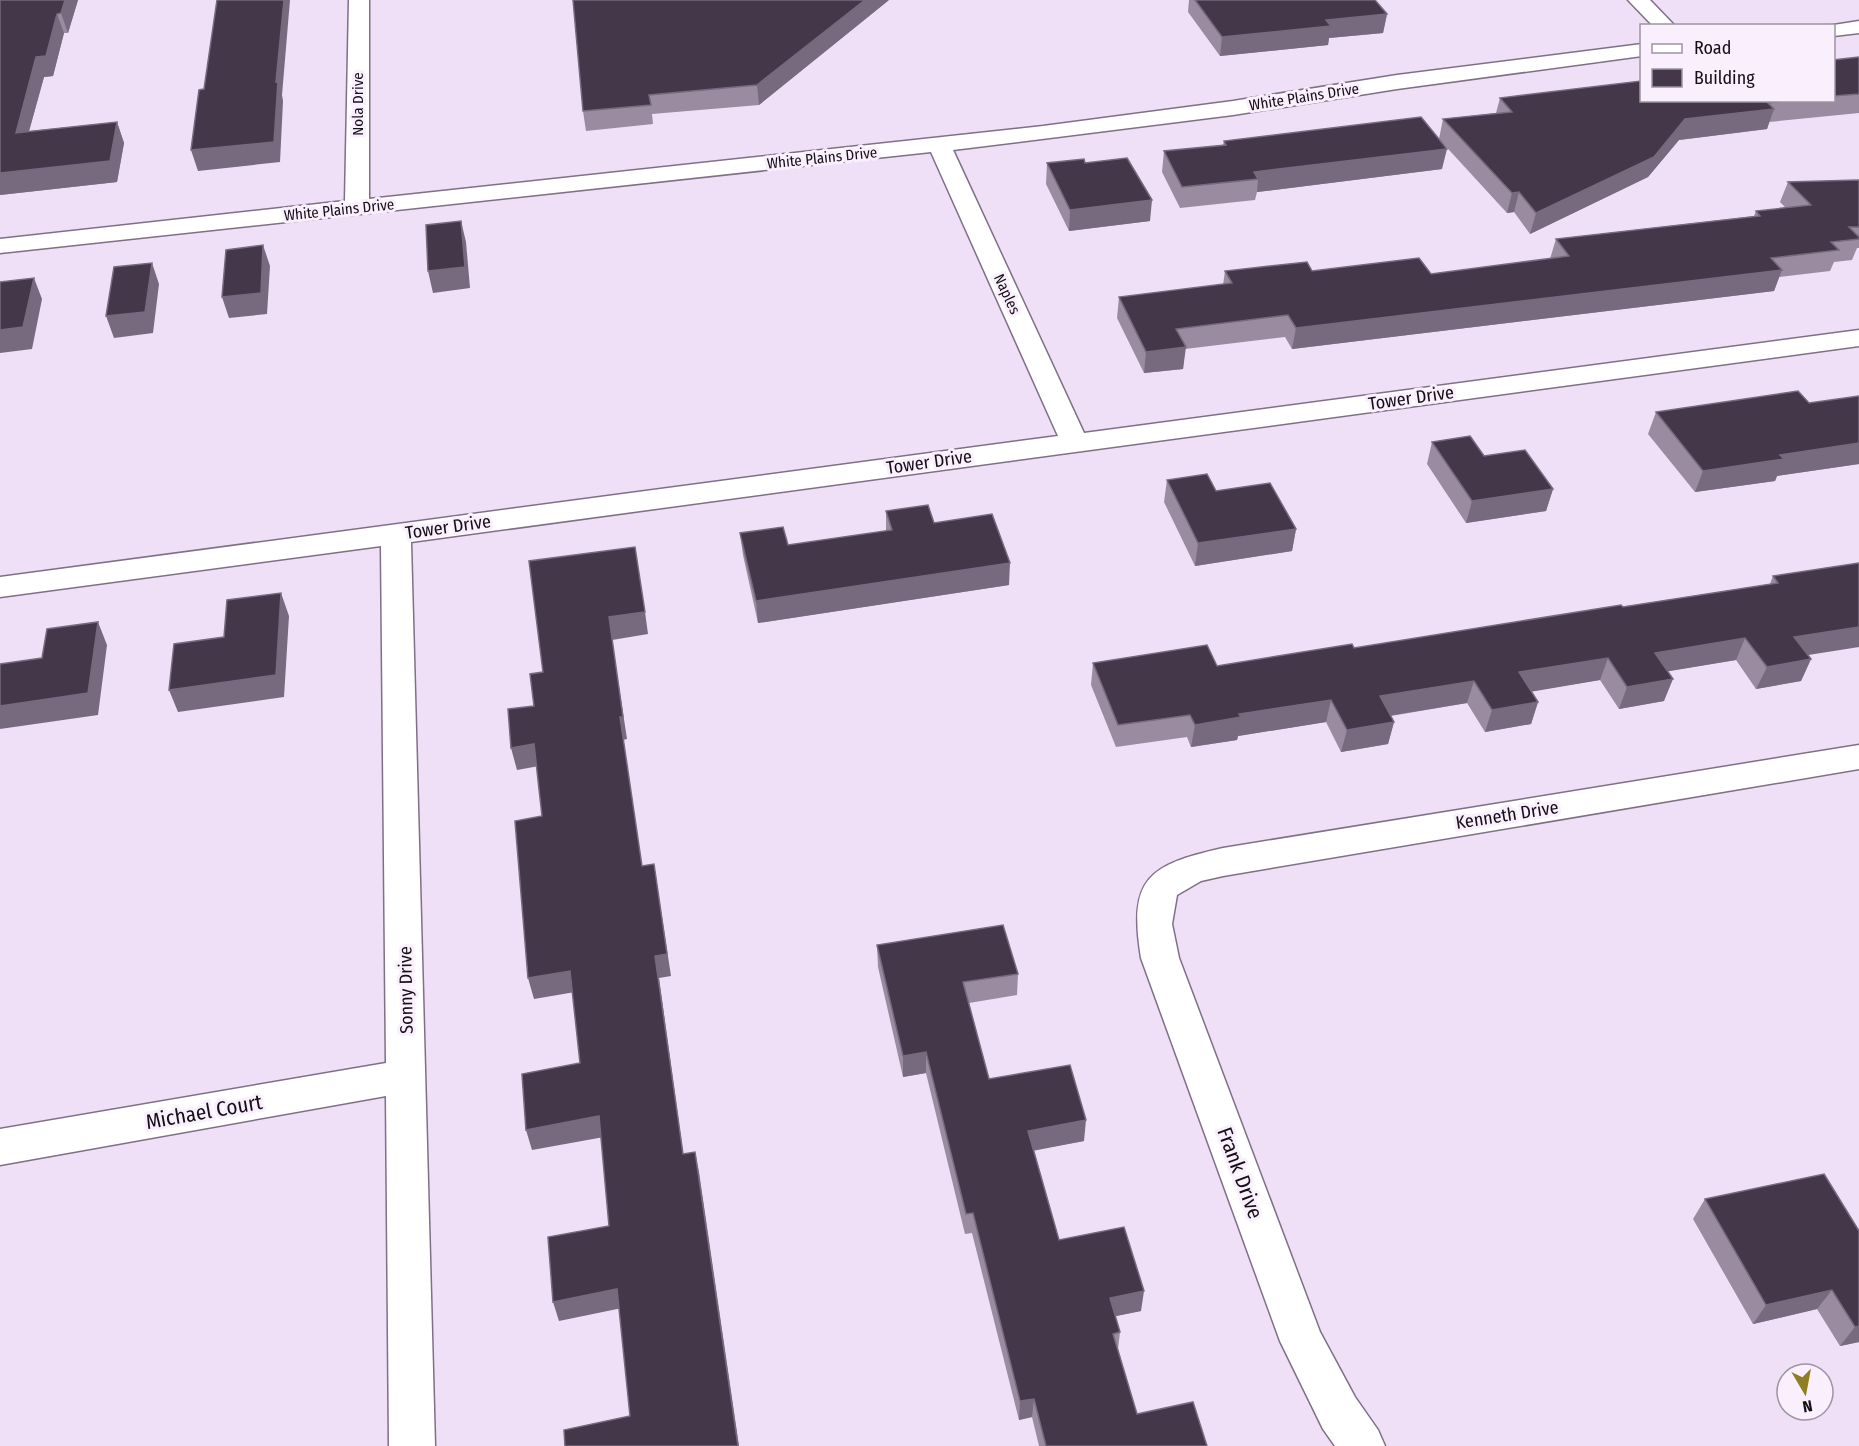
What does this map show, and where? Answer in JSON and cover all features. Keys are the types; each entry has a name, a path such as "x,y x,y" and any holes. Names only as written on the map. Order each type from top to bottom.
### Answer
{"street":[{"name":"Nola Drive","path":"357,209 358,0"},
{"path":"1638,0 1663,24"},
{"path":"1835,30 1859,27"},
{"name":"White Plains Drive","path":"0,246 357,209 1142,121 1397,82 1640,50"},
{"name":"Naples","path":"939,145 1075,443"},
{"name":"Tower Drive","path":"0,587 1859,338"},
{"name":"Sonny Drive","path":"396,534 412,1446"},
{"name":"Kenneth Drive","path":"1160,888 1192,869 1223,862 1859,757"},
{"name":"Frank Drive","path":"1160,888 1154,924 1160,958 1302,1341 1339,1413 1362,1446"},
{"name":"Michael Court","path":"0,1147 407,1076"}],"building":[{"path":"0,0 65,0 61,13 57,14 46,56 36,57 16,133 117,122 110,161 0,173"},
{"path":"217,0 284,0 276,82 278,81 274,142 191,150 199,90 204,89"},
{"path":"573,0 865,0 757,85 649,95 651,105 583,111"},
{"path":"1195,0 1375,0 1387,14 1326,20 1331,26 1222,37"},
{"path":"1859,57 1859,94 1835,96 1835,60"},
{"path":"1640,81 1640,102 1777,102 1768,103 1774,109 1685,119 1654,157 1536,213 1519,192 1512,193 1443,119 1512,112 1500,98"},
{"path":"1421,117 1447,149 1254,172 1258,179 1182,187 1164,151 1226,145 1224,141"},
{"path":"1127,158 1152,200 1070,210 1047,163 1084,159 1085,163"},
{"path":"1859,180 1859,227 1849,227 1859,239 1831,242 1839,250 1771,258 1782,270 1296,328 1288,315 1176,329 1186,347 1146,352 1119,297 1232,283 1225,271 1307,262 1312,271 1419,258 1431,274 1569,256 1556,239 1760,216 1756,211 1811,205 1788,182"},
{"path":"461,221 465,267 428,271 426,225"},
{"path":"263,245 261,293 222,297 226,250"},
{"path":"152,263 145,312 106,316 114,267"},
{"path":"34,278 23,327 0,330 0,282"},
{"path":"1798,391 1809,403 1859,396 1859,443 1780,455 1784,459 1703,471 1656,412"},
{"path":"1470,436 1484,456 1525,450 1553,489 1472,501 1432,442"},
{"path":"1207,474 1216,491 1270,483 1296,529 1198,543 1167,480"},
{"path":"928,505 934,523 992,514 1010,563 756,601 740,533 783,527 788,545 892,530 886,511"},
{"path":"635,547 645,612 609,617 623,717 620,717 642,866 654,864 667,954 655,956 683,1154 695,1152 738,1446 565,1446 564,1430 630,1416 617,1289 553,1302 548,1237 609,1226 599,1116 526,1130 522,1074 580,1063 570,971 528,978 515,821 542,816 534,744 511,748 508,709 534,706 530,674 543,672 529,561"},
{"path":"1859,563 1859,627 1794,637 1811,659 1767,667 1745,638 1655,653 1673,679 1627,687 1608,658 1519,672 1538,702 1492,710 1474,681 1380,696 1394,722 1347,730 1331,700 1239,714 1241,717 1195,725 1190,715 1118,725 1093,663 1207,645 1217,666 1352,644 1354,648 1621,605 1623,607 1778,583 1773,576"},
{"path":"281,593 276,675 169,690 174,644 224,637 227,600"},
{"path":"98,622 88,693 0,706 0,664 42,658 47,629"},
{"path":"1003,925 1018,974 963,982 989,1079 1070,1065 1086,1120 1028,1131 1059,1240 1124,1227 1144,1291 1110,1298 1120,1332 1113,1334 1137,1414 1193,1402 1207,1446 1046,1446 1034,1399 1020,1401 973,1213 966,1214 926,1052 903,1056 877,945"},
{"path":"1824,1174 1859,1231 1859,1326 1855,1327 1832,1290 1766,1305 1705,1199"}]}
